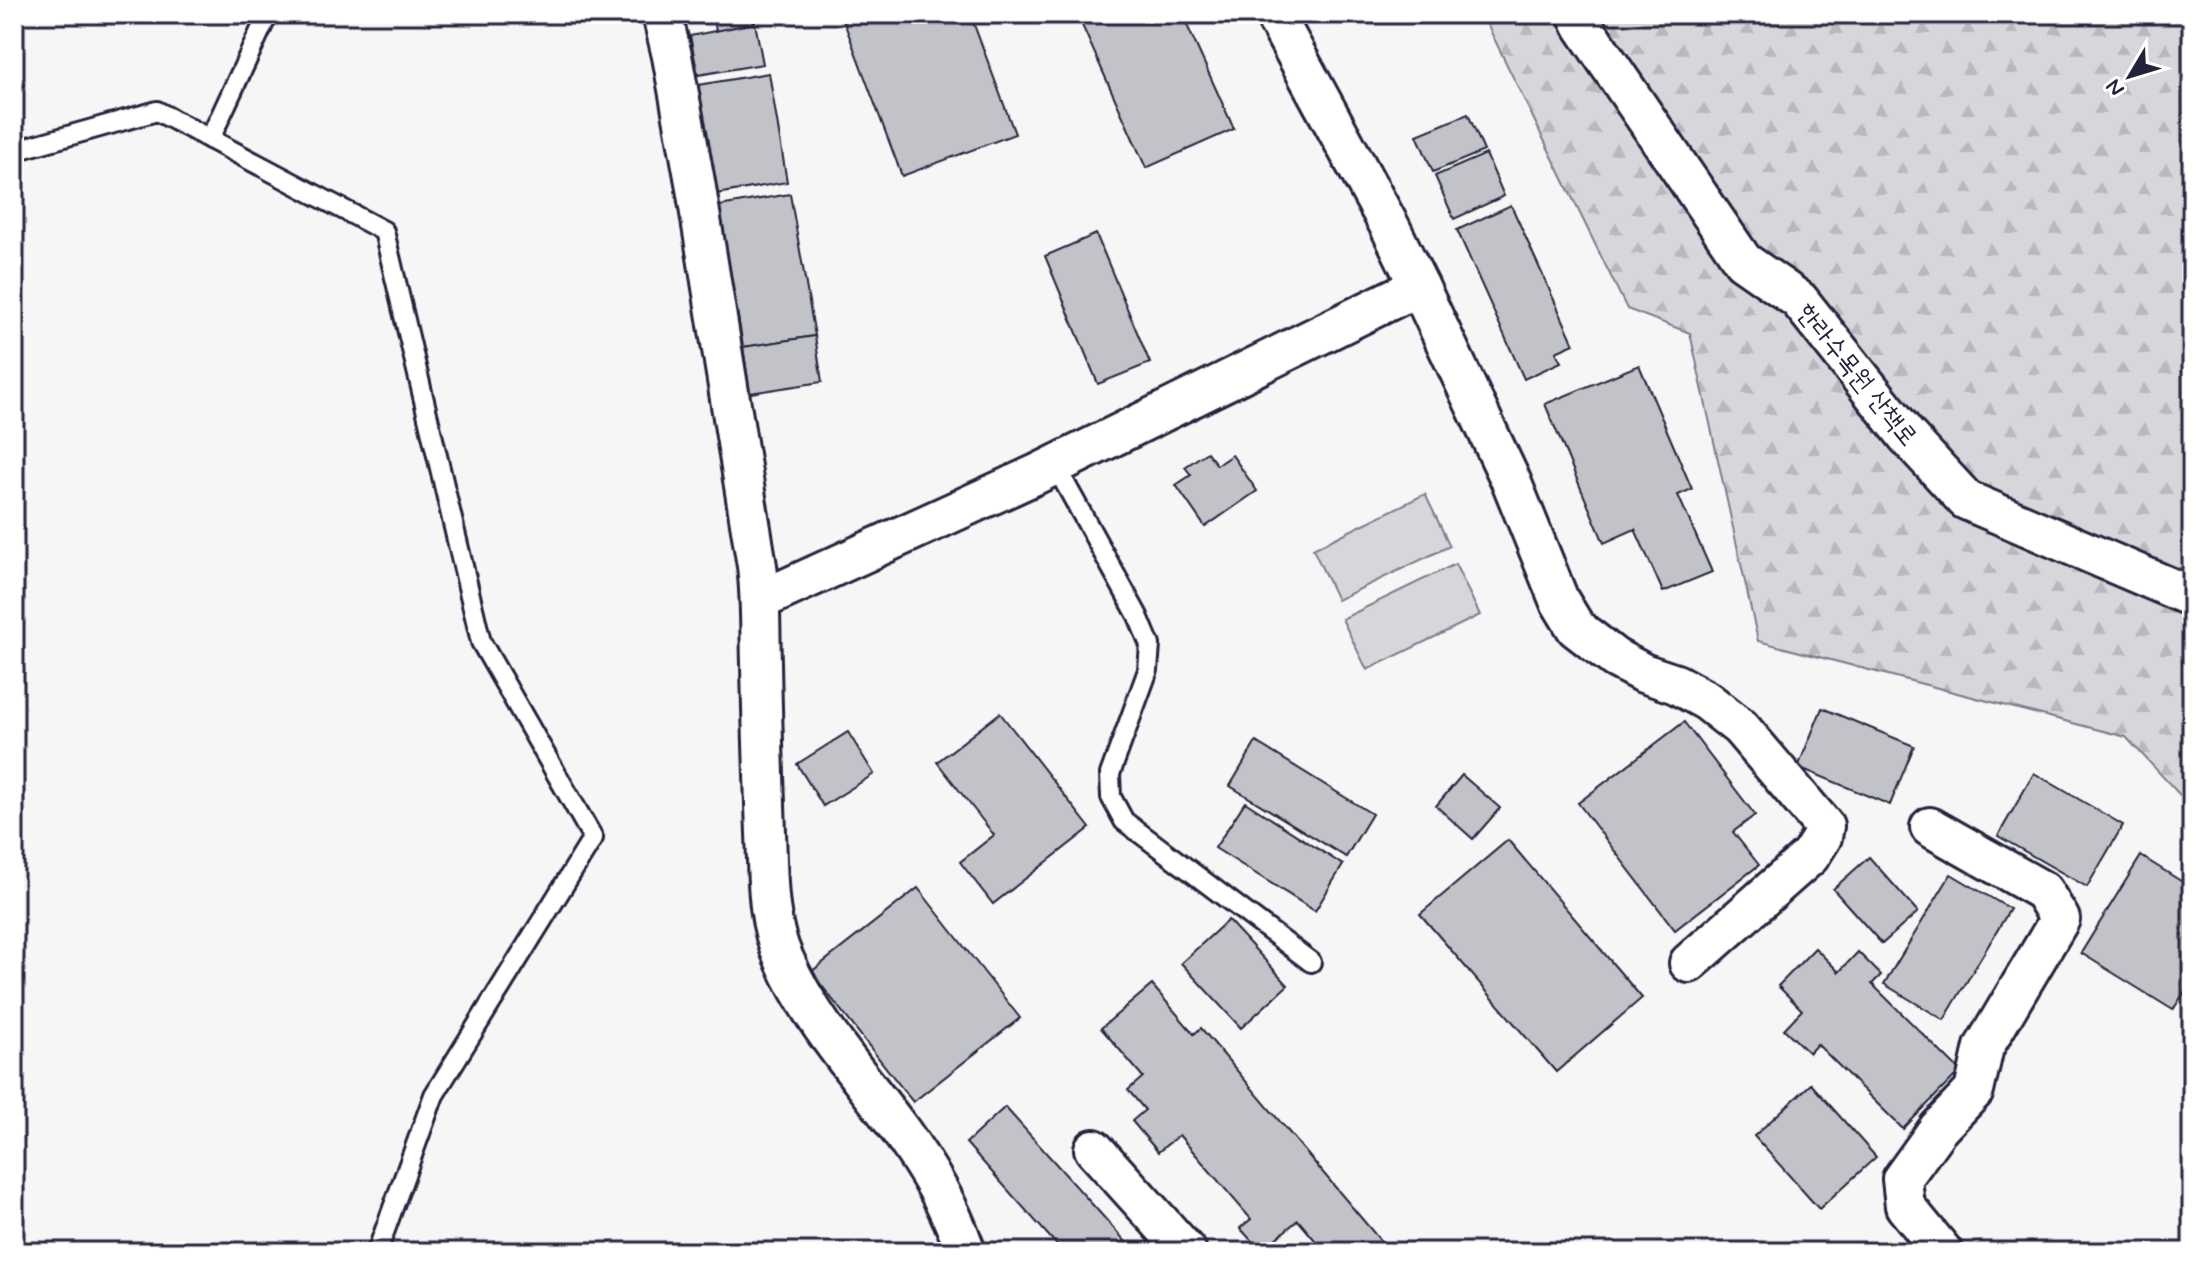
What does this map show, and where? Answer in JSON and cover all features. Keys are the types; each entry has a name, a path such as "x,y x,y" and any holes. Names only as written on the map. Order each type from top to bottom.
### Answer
{"street":[{"path":"662,14 717,314 757,566 761,600 764,779 774,933 801,993 825,1033 932,1177 949,1208 966,1252"},
{"path":"1274,14 1419,286 1511,481 1559,600 1576,628 1615,658 1707,701 1740,727 1824,826 1822,837 1810,856 1689,963"},
{"name":"한라수목원 산책로","path":"1577,14 1743,261 1799,300 1907,436 1966,500 2192,597"},
{"path":"761,600 1055,465 1419,286"},
{"path":"1930,827 2043,891 2060,919 1984,1047 1974,1091 1938,1129 1902,1179 1905,1206 1943,1252"},
{"path":"1094,1149 1187,1252"}],"lane":[{"path":"210,139 268,14"},
{"path":"14,151 157,111 384,231 481,642 593,838 434,1095 377,1252"},
{"path":"1055,465 1138,616 1150,645 1148,670 1110,774 1111,797 1124,821 1311,962"}],"green space":[{"path":"1482,14 2192,14 2192,808 2126,737 1758,641 1690,333 1627,309"},
{"path":"1425,494 1450,546 1337,600 1313,549"},
{"path":"1455,564 1480,615 1367,670 1342,619"}],"building":[{"path":"713,14 753,14 755,23 716,31"},
{"path":"841,14 970,14 1015,134 902,176"},
{"path":"1077,14 1182,14 1234,129 1146,168"},
{"path":"755,23 763,64 698,75 690,36"},
{"path":"769,73 787,182 716,194 698,85"},
{"path":"1468,114 1484,151 1433,172 1417,135"},
{"path":"1486,154 1504,196 1454,219 1435,176"},
{"path":"790,194 815,336 743,347 719,206"},
{"path":"1511,205 1574,344 1556,352 1561,362 1524,379 1457,230"},
{"path":"1096,234 1150,363 1098,384 1045,256"},
{"path":"815,336 822,382 750,393 743,347"},
{"path":"1639,365 1692,489 1678,495 1712,572 1663,592 1635,529 1604,543 1545,404"},
{"path":"1207,452 1217,465 1232,455 1257,491 1205,527 1176,485 1191,475 1185,467"},
{"path":"1822,708 1914,746 1890,805 1798,767"},
{"path":"1000,713 1090,828 993,904 960,862 994,835 937,762"},
{"path":"1684,722 1755,815 1733,832 1759,865 1675,930 1578,803"},
{"path":"848,732 874,774 823,806 797,764"},
{"path":"1256,742 1372,814 1346,857 1230,786"},
{"path":"2034,773 2123,825 2087,887 1998,836"},
{"path":"1462,775 1500,808 1473,839 1436,806"},
{"path":"1245,802 1343,865 1315,911 1215,848"},
{"path":"1508,840 1642,998 1556,1072 1420,914"},
{"path":"2141,856 2192,888 2192,980 2173,1010 2081,953"},
{"path":"1869,857 1918,912 1882,944 1833,889"},
{"path":"1951,874 2010,909 1944,1020 1884,984"},
{"path":"918,888 1020,1018 913,1102 811,972"},
{"path":"1228,920 1288,985 1241,1028 1181,963"},
{"path":"1815,948 1839,972 1858,952 1881,975 1872,984 1960,1071 1903,1129 1817,1044 1809,1053 1784,1029 1802,1010 1778,986"},
{"path":"1152,985 1194,1034 1201,1028 1390,1252 1325,1252 1298,1220 1261,1251 1240,1228 1251,1219 1179,1135 1158,1152 1132,1121 1145,1110 1128,1090 1143,1077 1101,1028"},
{"path":"1811,1084 1876,1157 1819,1209 1754,1136"},
{"path":"1005,1107 1135,1252 1063,1252 966,1143"}]}
